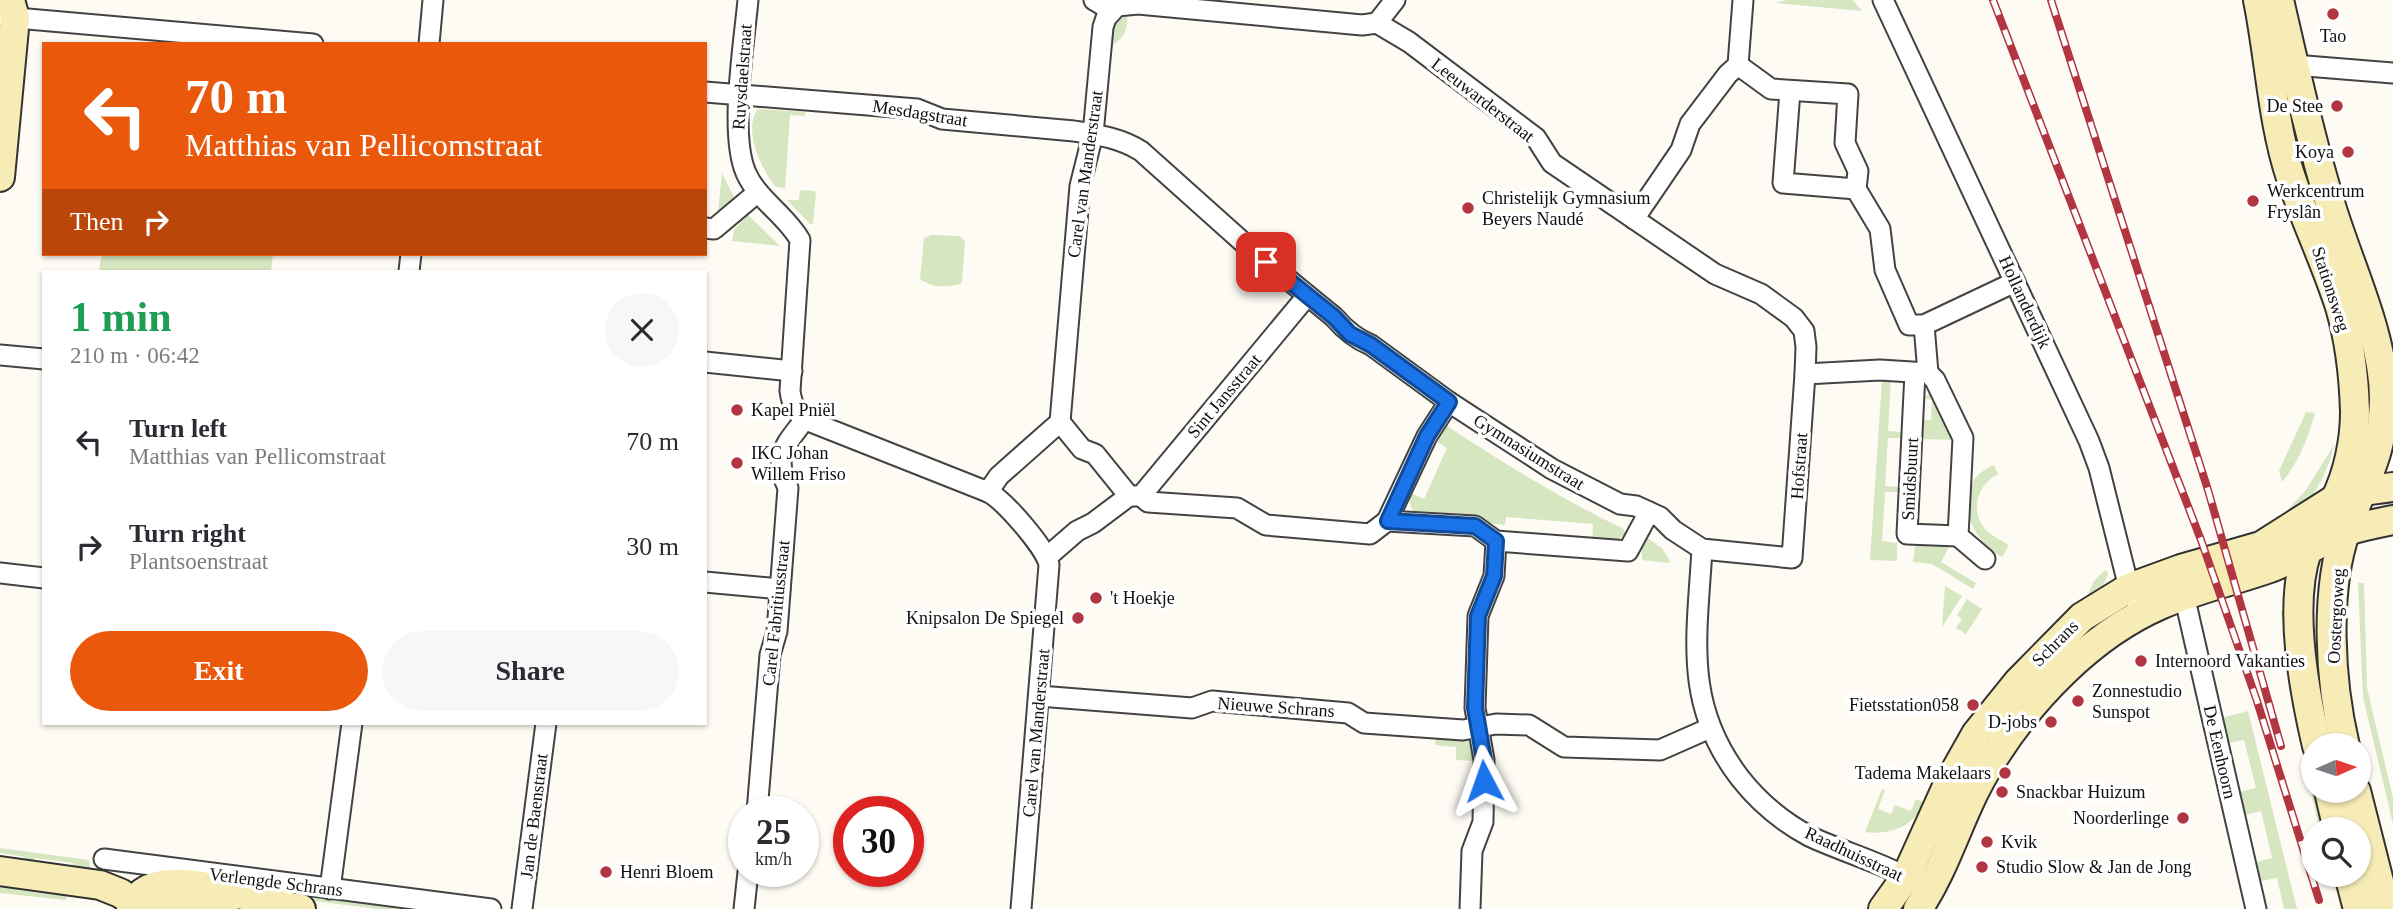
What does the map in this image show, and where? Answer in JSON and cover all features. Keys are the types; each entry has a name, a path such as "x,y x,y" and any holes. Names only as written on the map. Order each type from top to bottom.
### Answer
{"main road":[{"name":"Stationsweg","path":"2258,0 2280,136 2291,177 2330,279 2349,344 2354,426 2347,468 2335,499"},
{"name":"Stationsweg","path":"2279,0 2330,205 2375,342 2383,378 2388,441 2375,460 2364,491"},
{"path":"0,177 8,11"},
{"name":"Schrans","path":"1889,907 1906,877 1964,752 1989,716 2067,629 2094,608 2129,588 2181,569 2252,550 2335,499 2364,491 2393,488"},
{"name":"Oostergoweg","path":"2342,733 2333,670 2334,593 2346,532 2364,491"},
{"name":"Oostergoweg","path":"2314,733 2301,662 2302,568 2318,526 2335,499"},
{"name":"Schrans","path":"1924,900 1983,776 2004,742 2078,659 2108,634 2143,613 2184,595 2260,570 2346,532 2393,520"},
{"path":"2260,570 2287,582 2300,600"},
{"path":"2359,803 2386,909"},
{"name":"Verlengde Schrans","path":"0,871 102,872 142,907 224,909"},
{"name":"Verlengde Schrans","path":"142,907 140,895 150,889 173,883 227,890 295,908"},
{"path":"2353,887 2358,909"},
{"name":"Verlengde Schrans","path":"250,909 295,908"}],"street":[{"path":"429,42 433,0"},
{"name":"Ruysdaelstraat","path":"748,0 738,136 746,173 758,192"},
{"path":"1103,5 1237,7 1362,25 1377,23 1395,0"},
{"path":"1634,219 1681,150 1690,124 1738,65 1743,0"},
{"name":"Hollanderdijk","path":"1882,0 2094,452 2129,588 2143,613"},
{"name":"Carel van Manderstraat","path":"1060,422 1080,186 1093,134 1103,5"},
{"path":"8,11 295,42"},
{"name":"Leeuwarderstraat","path":"1377,23 1409,42 1536,138 1552,163 1715,274 1761,294 1794,317 1804,331 1805,374"},
{"path":"1738,65 1771,89 1848,93 1845,143 1858,171 1856,189 1880,229 1885,270 1909,325 1924,325 2015,282"},
{"path":"2294,65 2393,73"},
{"path":"1790,91 1783,183 1856,189"},
{"name":"Mesdagstraat","path":"707,92 917,109 942,119 1093,134"},
{"name":"Gymnasiumstraat","path":"1093,134 1127,142 1141,151 1246,245 1334,317 1350,334 1371,345 1449,402 1581,486 1619,504 1636,506 1660,517 1673,530 1702,549 1793,558"},
{"path":"707,228 714,229 758,192 808,250 792,371 791,399 793,407 805,419 988,492 1005,505 1047,557 1077,531 1135,496"},
{"name":"Sint Jansstraat","path":"1135,496 1307,296"},
{"name":"Smidsbuurt","path":"1921,373 1935,380 1963,438 1958,536 1907,534 1924,325"},
{"path":"0,355 42,359"},
{"path":"707,362 792,371"},
{"path":"1805,374 1880,370 1921,373"},
{"name":"Hofstraat","path":"1793,558 1805,374"},
{"path":"988,492 999,476 1060,422 1082,449 1095,454 1135,496 1149,502 1237,508 1266,525 1370,534 1388,521 1427,436 1449,402"},
{"name":"Carel Fabritiusstraat","path":"758,796 770,655 778,631 788,488 781,474 783,446 805,419"},
{"path":"1388,521 1475,526 1496,541 1628,551 1649,512"},
{"path":"1958,536 1985,559"},
{"path":"1470,909 1472,851 1483,822 1484,760 1475,708 1478,616 1494,576 1496,541"},
{"name":"Raadhuisstraat","path":"1702,549 1696,662 1702,703 1710,728 1726,759 1746,785 1784,820 1807,835 1881,864 1906,877 1924,900"},
{"name":"Carel van Manderstraat","path":"1021,909 1049,575 1047,557"},
{"path":"0,573 42,579"},
{"path":"707,582 780,589"},
{"name":"De Eenhoorn","path":"2184,595 2256,909"},
{"name":"Nieuwe Schrans","path":"1039,696 1192,708 1212,701 1348,713 1364,723 1464,730 1496,724 1529,725 1564,747 1660,750 1710,728"},
{"path":"330,889 352,725"},
{"name":"Jan de Baenstraat","path":"522,909 546,725"},
{"name":"Verlengde Schrans","path":"102,872 330,889 491,909"},
{"path":"744,909 746,887"}],"green space":[{"path":"1786,0 1853,0 1862,11 1775,3"},
{"path":"1127,14 1125,33 1110,46 1115,23"},
{"path":"758,109 805,112 805,116 790,115 785,188 776,187 756,150 752,127"},
{"path":"722,173 736,201 723,213 718,212"},
{"path":"800,190 816,193 813,224 787,200 799,200"},
{"path":"745,212 780,246 732,241 734,230 745,218 742,215"},
{"path":"931,235 959,236 965,241 962,283 940,286 920,279 924,238"},
{"path":"102,256 273,256 271,270 99,270"},
{"path":"1882,379 1891,379 1888,431 1902,432 1902,438 1888,438 1885,486 1899,487 1899,492 1885,492 1882,541 1897,543 1897,561 1870,560"},
{"path":"1931,393 1954,440 1921,439 1922,420 1931,420 1932,400 1923,398"},
{"path":"2306,412 2315,413 2309,432 2298,458 2282,482 2279,471"},
{"path":"1444,424 1532,480 1624,529 1625,534 1615,542 1592,541 1593,524 1506,517 1505,525 1417,515 1410,505 1411,493 1424,499 1447,448 1434,440"},
{"path":"2335,443 2318,487 2297,510 2279,519 2306,490"},
{"path":"1994,465 1998,474 1980,492 1977,507 1981,523 1986,530 2009,545 2002,557 1979,537 1968,511 1967,497 1971,484 1980,473"},
{"path":"1647,538 1662,548 1670,561 1668,563 1642,560 1642,543"},
{"path":"1915,544 1949,547 1941,562 1976,583 1973,589 1932,564 1913,562"},
{"path":"2105,570 2108,573 2103,586 2086,600 2093,582"},
{"path":"2358,583 2364,583 2367,688 2393,798 2393,824 2363,697"},
{"path":"1945,586 1962,596 1942,627"},
{"path":"1967,599 1982,609 1966,634 1956,628 1962,619 1957,615"},
{"path":"2291,608 2310,733 2301,733 2301,745 2293,707 2281,611"},
{"path":"2248,711 2297,909 2284,909 2277,878 2261,881 2257,862 2272,858 2261,811 2245,815 2240,792 2256,788 2244,740 2229,743 2222,718"},
{"path":"1436,735 1465,737 1475,748 1474,761 1456,760 1456,747 1435,745"},
{"path":"1882,789 1885,790 1878,809 1891,814 1895,805 1911,811 1916,799 1923,802 1923,805 1912,819 1899,828 1883,832 1865,832"},
{"path":"2313,803 2326,803 2329,817 2316,817"},
{"path":"0,848 89,860 90,869 73,870 73,863 35,858 33,865 24,864 25,857 0,853"},
{"path":"7,882 17,883 17,890 56,895 57,888 67,891 66,900 0,893 0,887 6,888"},
{"path":"242,884 448,909 378,909 290,898"}],"railway":[{"path":"1993,0 2201,540 2257,701 2319,900"},
{"path":"2051,0 2208,490 2281,746"}],"place":[{"name":"Tao","path":"2333,14"},
{"name":"De Stee","path":"2337,106"},
{"name":"Koya","path":"2348,152"},
{"name":"Werkcentrum Fryslân","path":"2253,201"},
{"name":"Christelijk Gymnasium Beyers Naudé","path":"1468,208"},
{"name":"Kapel Pniël","path":"737,410"},
{"name":"IKC Johan Willem Friso","path":"737,463"},
{"name":"'t Hoekje","path":"1096,598"},
{"name":"Knipsalon De Spiegel","path":"1078,618"},
{"name":"Internoord Vakanties","path":"2141,661"},
{"name":"Zonnestudio Sunspot","path":"2078,701"},
{"name":"Fietsstation058","path":"1973,705"},
{"name":"D-jobs","path":"2051,722"},
{"name":"Tadema Makelaars","path":"2005,773"},
{"name":"Snackbar Huizum","path":"2002,792"},
{"name":"Noorderlinge","path":"2183,818"},
{"name":"Kvik","path":"1987,842"},
{"name":"Studio Slow & Jan de Jong","path":"1982,867"},
{"name":"Henri Bloem","path":"606,872"}],"route":[{"path":"1266,262 1334,317 1350,334 1371,345 1449,402 1427,436 1388,521 1475,526 1496,541 1494,576 1478,616 1475,708 1484,760 1484,781"}]}
